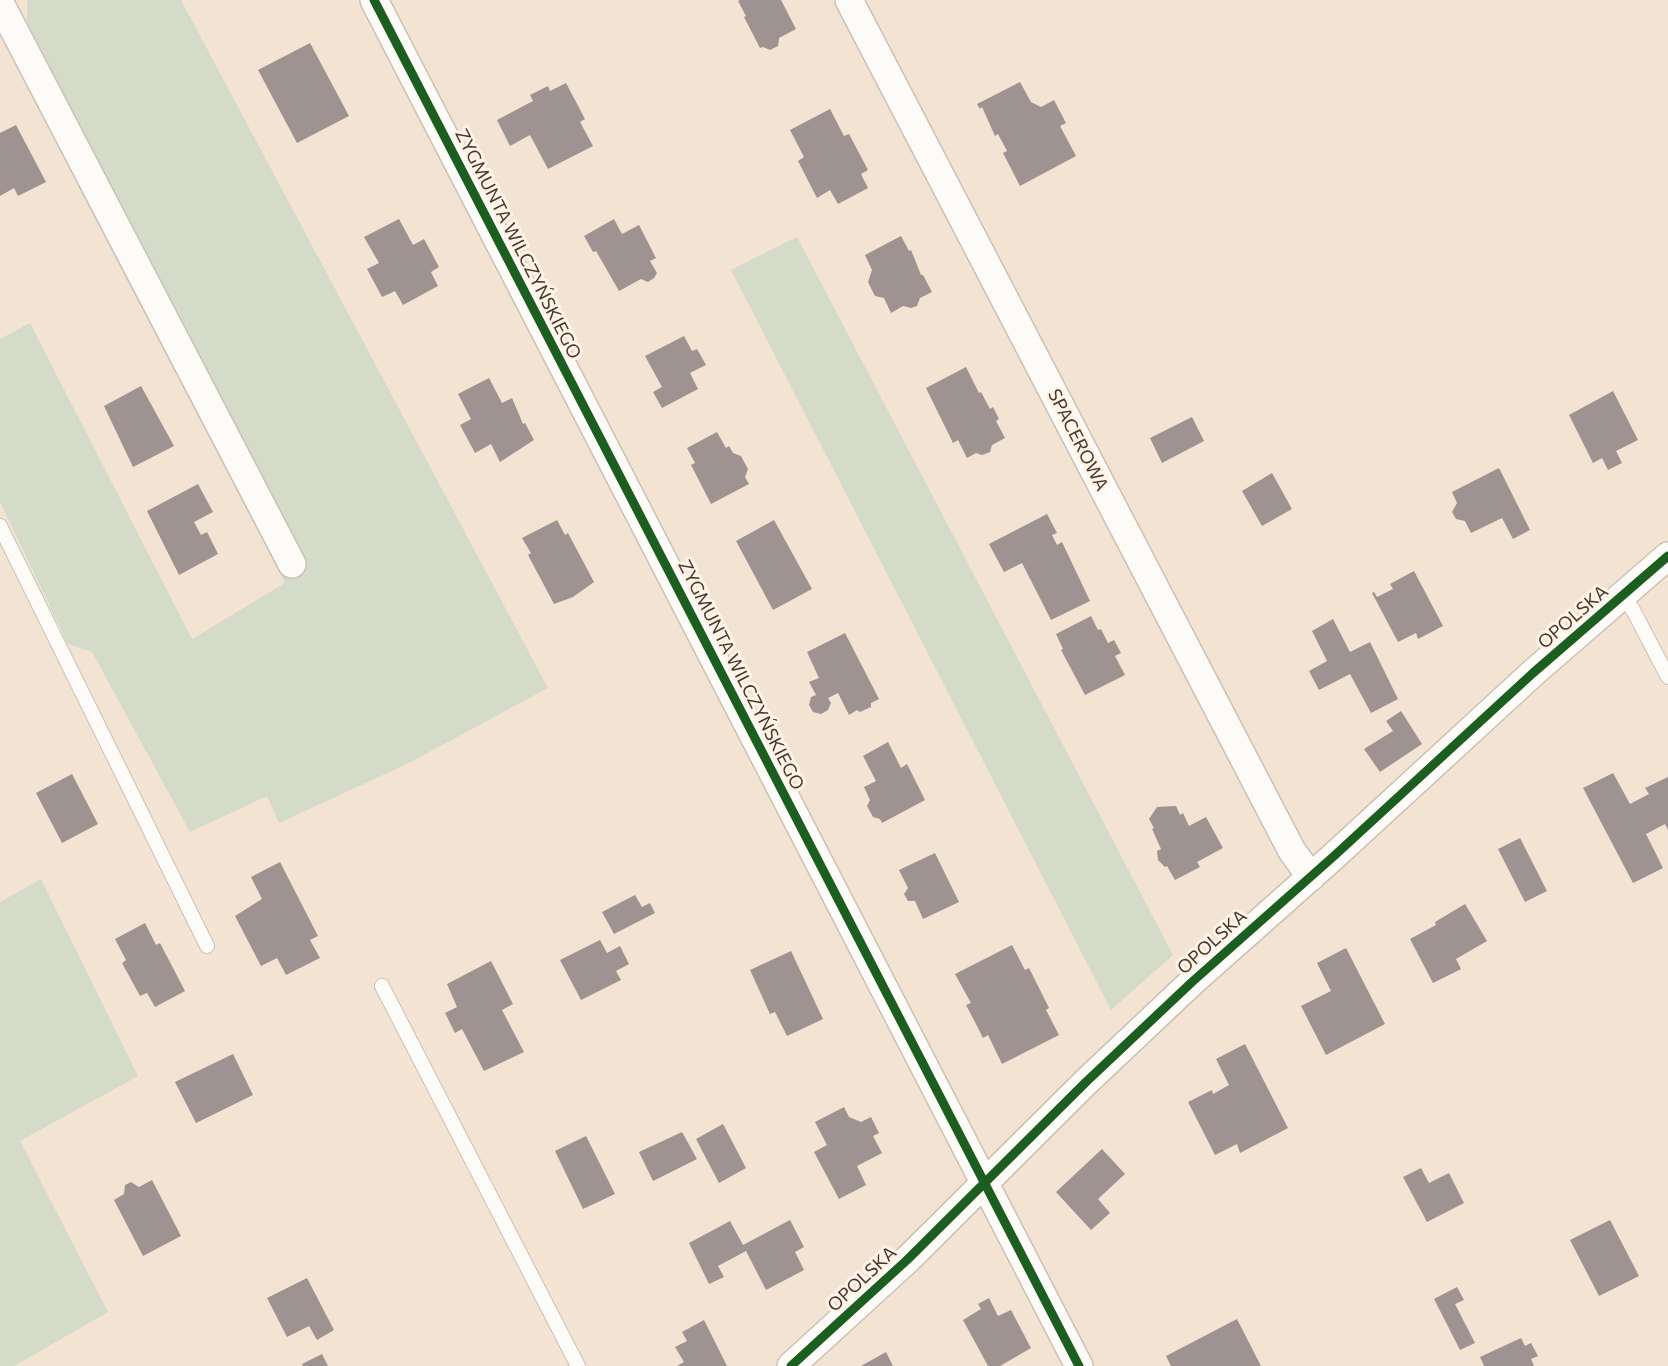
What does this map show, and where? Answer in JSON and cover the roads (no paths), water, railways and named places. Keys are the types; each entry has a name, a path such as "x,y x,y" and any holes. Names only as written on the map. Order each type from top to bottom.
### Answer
{"street":[{"name":"ZYGMUNTA WILCZYŃSKIEGO","path":"374,0 1078,1366"},
{"name":"SPACEROWA","path":"849,0 1292,852 1311,877"},
{"path":"0,3 292,564"},
{"name":"OPOLSKA","path":"791,1366 907,1260 1086,1082 1184,990 1533,673 1668,556"}],"lane":[{"path":"0,526 207,946"},
{"path":"1623,595 1668,677"},
{"path":"382,986 579,1366"}]}
